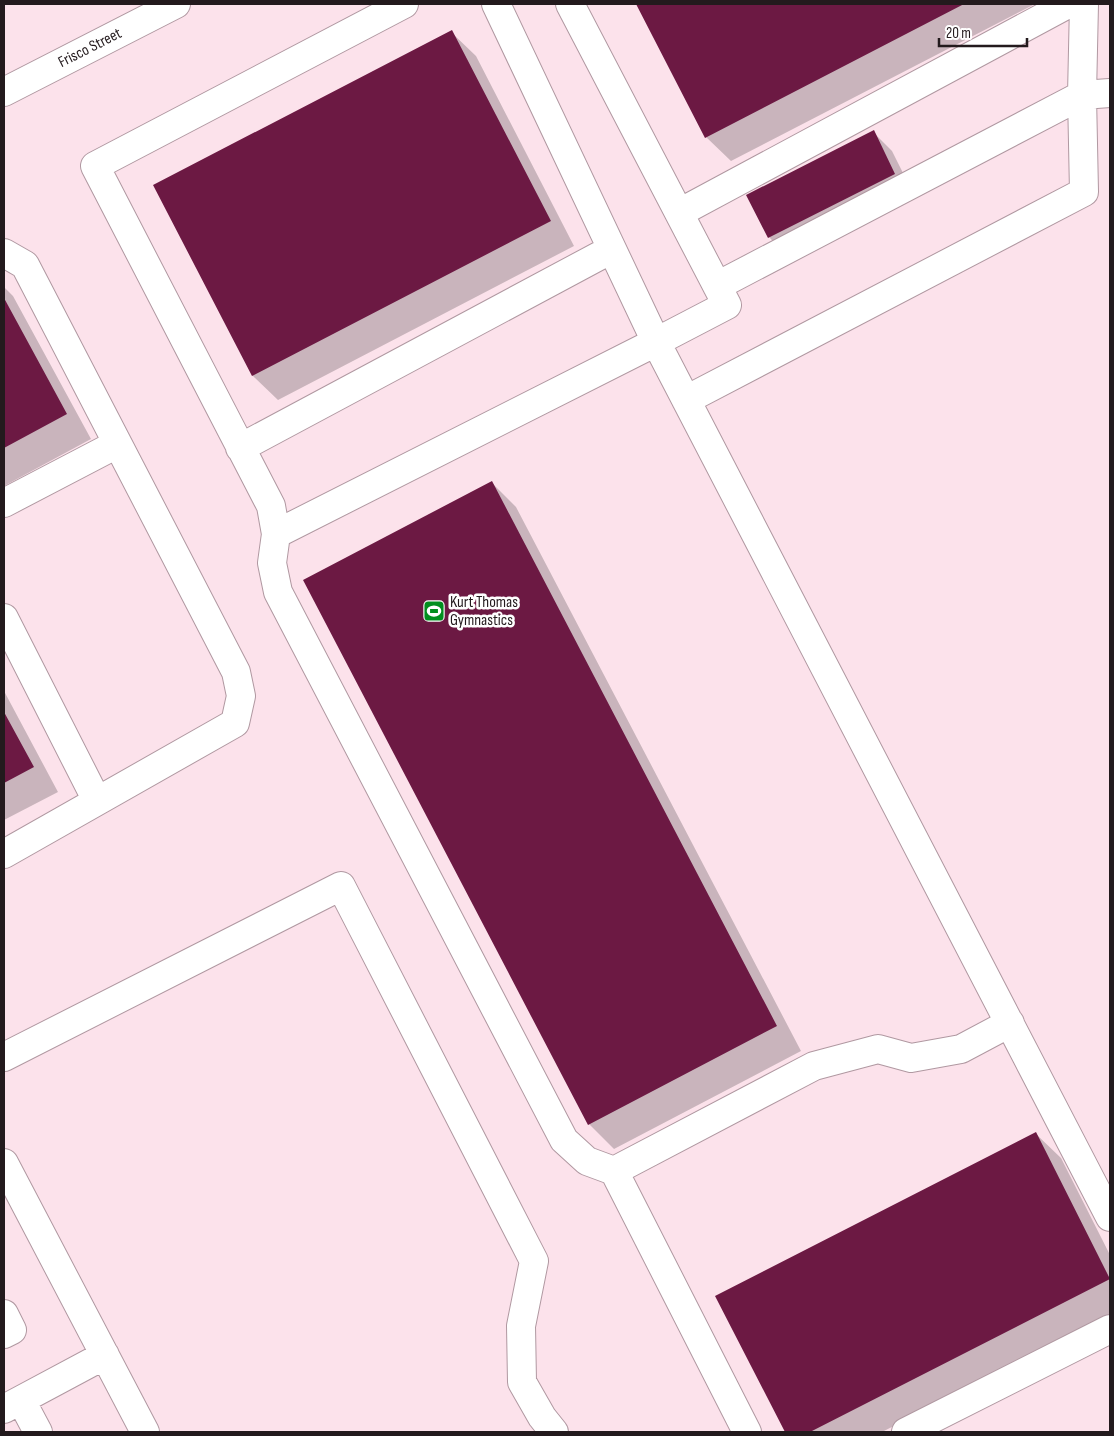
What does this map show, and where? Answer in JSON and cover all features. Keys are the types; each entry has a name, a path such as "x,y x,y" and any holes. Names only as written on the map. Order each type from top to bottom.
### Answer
{"street":[{"name":"Frisco Street","path":"4,92 176,4"},
{"path":"404,4 95,166 271,506 276,534 272,563 278,592 564,1140 587,1161 614,1171 746,1432"},
{"path":"496,4 656,342 1110,1216"},
{"path":"276,534 727,306 570,4"},
{"path":"679,213 1068,4"},
{"path":"686,400 1084,192 1082,95 1084,4"},
{"path":"717,286 1082,95 1110,94"},
{"path":"240,448 612,249"},
{"path":"4,252 25,265 236,672 241,696 235,723 4,854"},
{"path":"4,503 117,444"},
{"path":"4,618 98,801"},
{"path":"4,1057 341,886 534,1260 521,1326 522,1382 542,1417 554,1432"},
{"path":"614,1171 814,1066 878,1049 911,1058 961,1050 1010,1023"},
{"path":"4,1163 145,1432"},
{"path":"4,1314 12,1330 4,1334"},
{"path":"906,1432 1110,1329"},
{"path":"38,1432 12,1404 104,1355"}],"building":[{"path":"636,4 964,4 705,138"},
{"path":"452,30 551,221 252,376 153,185"},
{"path":"874,130 895,174 768,238 746,195"},
{"path":"4,298 67,414 4,448"},
{"path":"492,481 777,1026 588,1125 303,580"},
{"path":"4,712 34,767 4,783"},
{"path":"1036,1132 1110,1279 810,1432 785,1432 715,1296"}],"place":[{"name":"Kurt Thomas Gymnastics","path":"434,611"}]}
